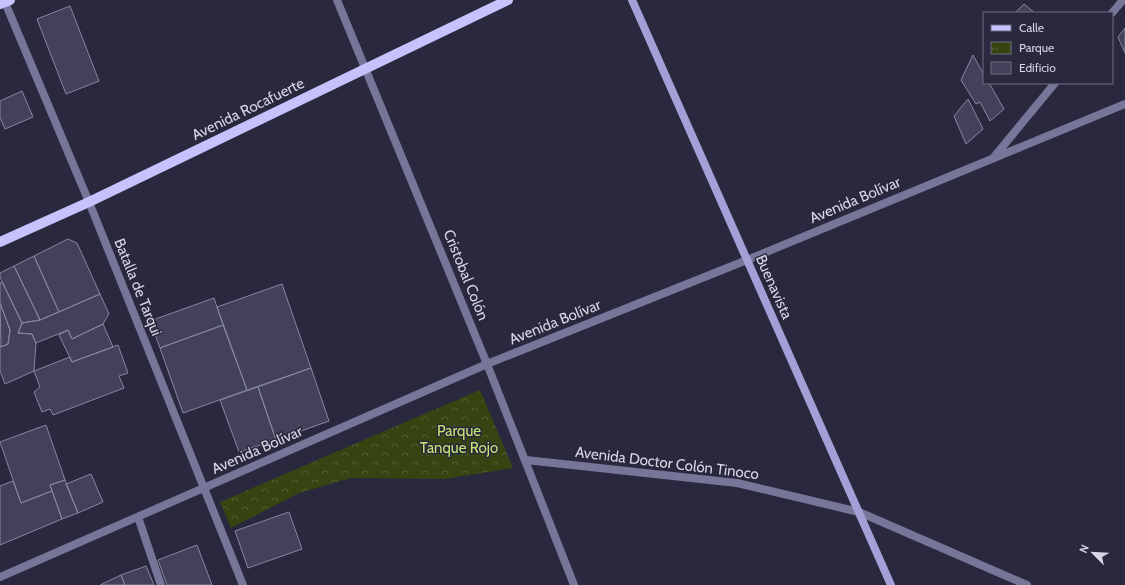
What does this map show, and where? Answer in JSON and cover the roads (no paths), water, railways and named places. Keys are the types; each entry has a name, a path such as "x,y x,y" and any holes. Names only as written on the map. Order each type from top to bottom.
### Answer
{"main road":[{"name":"Avenida Rocafuerte","path":"0,242 89,202 508,0"}],"street":[{"name":"Cristobal Colón","path":"337,0 526,460 574,585"},
{"name":"Buenavista","path":"632,0 891,585"},
{"path":"1113,12 1123,0"},
{"name":"Batalla de Tarqui","path":"5,2 89,202 203,489 243,585"},
{"path":"994,157 1054,84"},
{"name":"Avenida Bolívar","path":"0,577 487,364 747,260 1125,104"},
{"name":"Avenida Doctor Colón Tinoco","path":"526,460 737,483 859,512 1027,585"},
{"path":"138,517 161,585"}],"park label":[{"name":"Parque Tanque Rojo","path":"459,440"}]}
